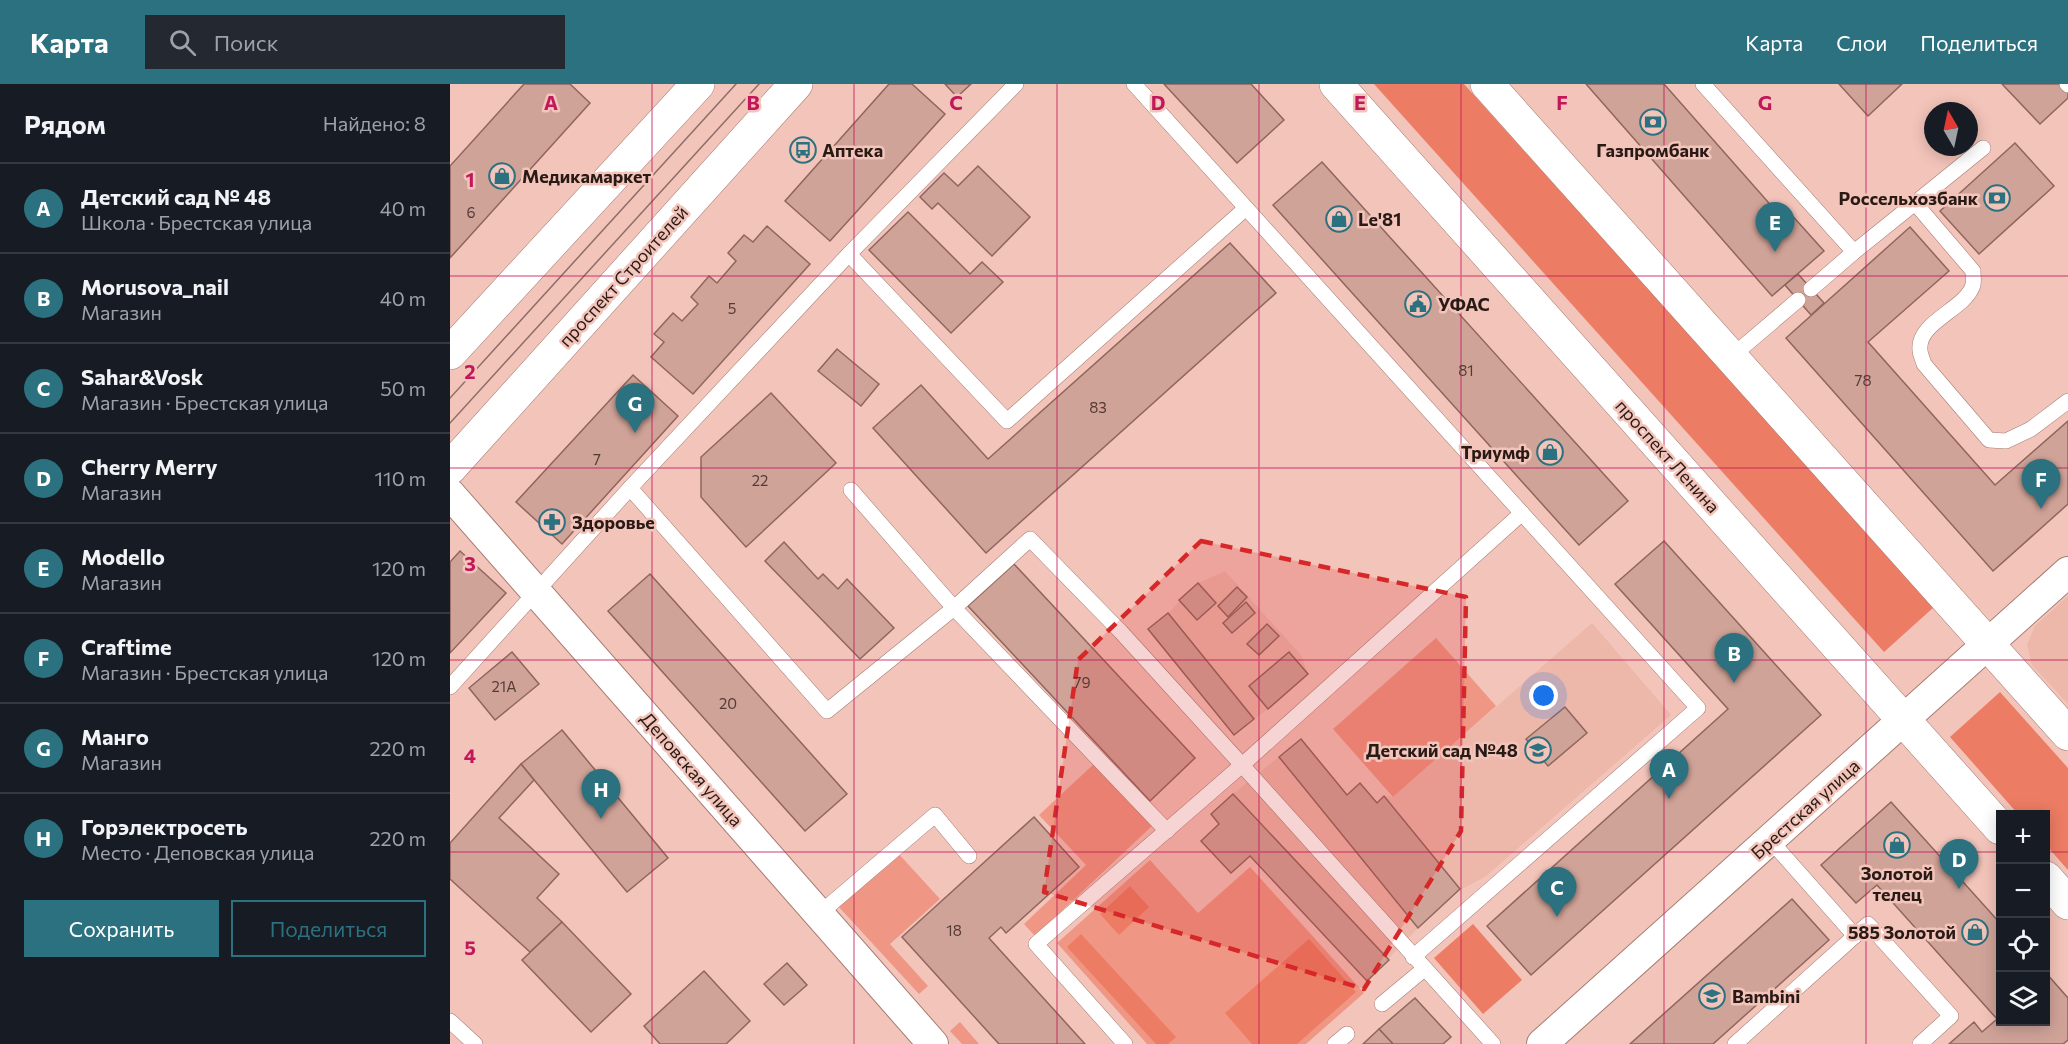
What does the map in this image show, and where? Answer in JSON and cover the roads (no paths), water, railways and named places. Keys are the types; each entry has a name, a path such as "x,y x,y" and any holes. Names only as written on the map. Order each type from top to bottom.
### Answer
{"main road":[{"name":"проспект Строителей","path":"450,468 796,84"},
{"name":"проспект Ленина","path":"1336,84 1996,822"},
{"path":"1494,86 1731,357 2068,734"},
{"path":"450,353 689,87"},
{"path":"2050,883 2068,903"}],"street":[{"name":"Деповская улица","path":"450,494 933,1044"},
{"name":"Брестская улица","path":"1542,1044 2068,572"}],"lane":[{"path":"450,687 630,488 849,254 1016,84"},
{"path":"1134,84 1698,708 1413,957"},
{"path":"1703,84 1854,252"},
{"path":"1811,288 1983,148"},
{"path":"1915,203 1972,271 1974,283 1970,293 1929,328 1922,339 1920,350 1924,364 1989,440 2006,441 2031,429 2068,401"},
{"path":"849,254 1007,421 1246,208"},
{"path":"1731,357 1798,300"},
{"path":"630,488 827,711 954,608 1030,539 1121,632 1493,1044"},
{"path":"851,490 954,608 1167,831"},
{"path":"1125,1044 1036,944 1242,765 1522,513"},
{"path":"819,914 935,815 969,856"},
{"path":"1770,840 1855,936"},
{"path":"1735,1044 1868,924 1951,1016 1920,1044"},
{"path":"1382,1004 1424,969"},
{"path":"450,1022 475,1044"}],"tram line":[{"path":"450,398 736,84"},
{"path":"450,423 759,84"}],"place":[{"name":"Газпромбанк","path":"1653,122"},
{"name":"Аптека","path":"803,150"},
{"name":"Медикамаркет","path":"502,176"},
{"name":"Россельхозбанк","path":"1997,198"},
{"name":"Le'81","path":"1339,219"},
{"name":"Modello","path":"1775,252"},
{"name":"УФАС","path":"1418,304"},
{"name":"Манго","path":"635,433"},
{"name":"Триумф","path":"1550,452"},
{"name":"Craftime","path":"2041,509"},
{"name":"Здоровье","path":"552,522"},
{"name":"Morusova_nail","path":"1734,683"},
{"name":"Детский сад №48","path":"1538,750"},
{"name":"Детский сад № 48","path":"1669,799"},
{"name":"Горэлектросеть","path":"601,819"},
{"name":"Золотой телец","path":"1897,845"},
{"name":"Cherry Merry","path":"1959,889"},
{"name":"Sahar&Vosk","path":"1557,917"},
{"name":"585 Золотой","path":"1975,932"},
{"name":"Bambini","path":"1712,996"}]}
